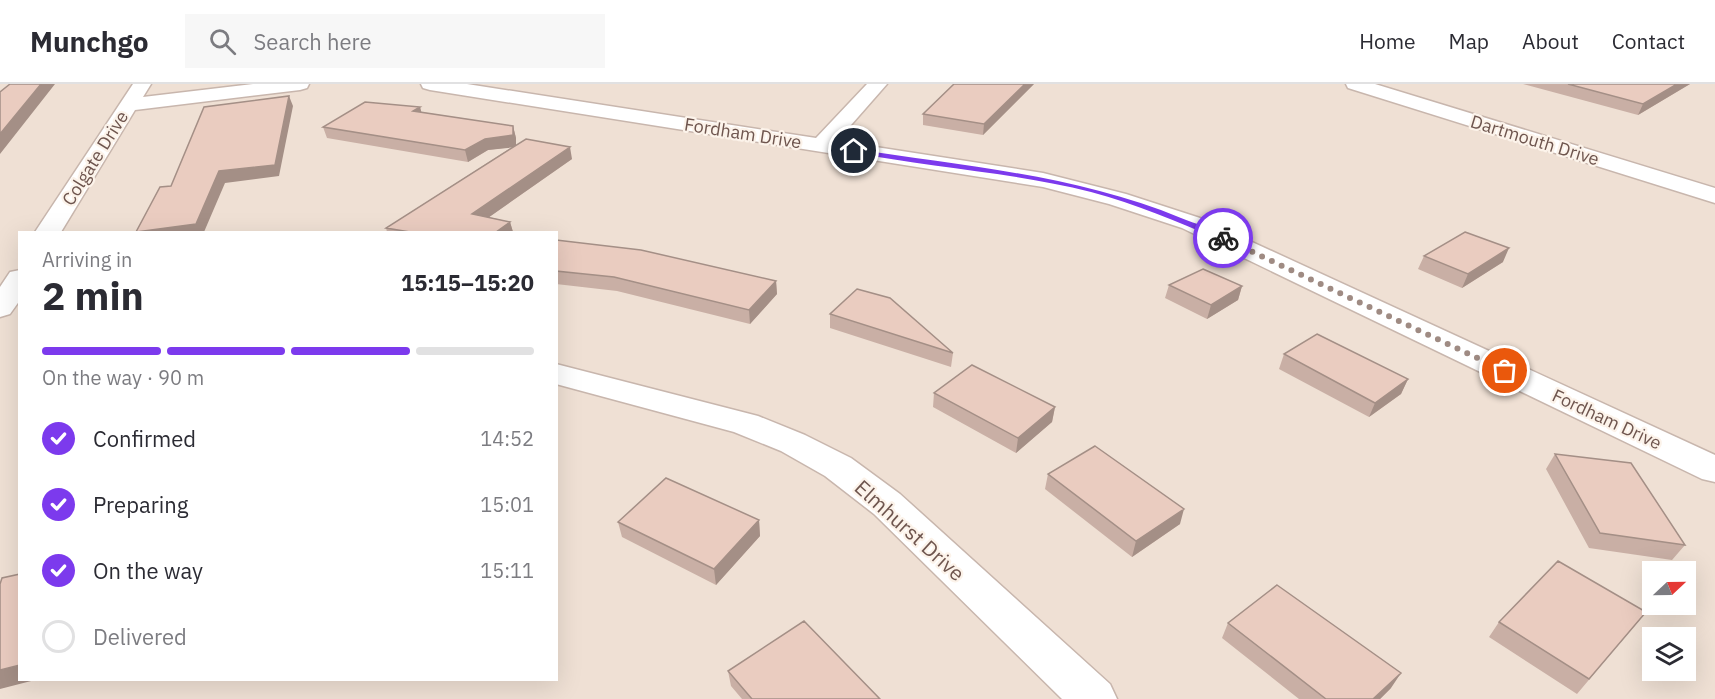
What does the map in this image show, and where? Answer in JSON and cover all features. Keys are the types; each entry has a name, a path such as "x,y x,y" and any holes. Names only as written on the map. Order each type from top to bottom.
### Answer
{"street":[{"name":"Colgate Drive","path":"49,231 142,84"},
{"path":"129,105 300,84"},
{"name":"Fordham Drive","path":"430,84 490,88 821,146 1043,180 1142,205 1191,223 1715,470"},
{"path":"821,146 878,84"},
{"name":"Dartmouth Drive","path":"1355,84 1715,196"},
{"name":"Elmhurst Drive","path":"558,376 746,424 793,443 838,467 887,504 1093,699"}],"shaded area":[{"path":"0,84 1715,84 1715,699 0,699"}],"building":[{"path":"10,84 41,84 0,134 0,92"},
{"path":"954,84 1025,84 984,124 923,114"},
{"path":"1568,84 1677,84 1643,104"},
{"path":"289,96 275,165 219,171 196,224 137,231 160,187 171,186 204,107"},
{"path":"365,102 420,107 413,111 513,126 513,135 485,139 465,150 323,127"},
{"path":"526,139 570,147 472,214 510,222 497,231 404,231 386,228"},
{"path":"1465,232 1509,248 1468,274 1424,256"},
{"path":"558,240 641,250 776,281 749,310 614,277 558,271"},
{"path":"1203,269 1242,286 1211,305 1169,285"},
{"path":"857,289 890,298 953,353 830,314"},
{"path":"1317,334 1408,379 1375,403 1284,354"},
{"path":"972,365 1055,407 1018,438 934,393"},
{"path":"1095,446 1184,509 1136,541 1048,474"},
{"path":"1555,454 1631,463 1685,545 1600,533"},
{"path":"666,478 759,520 714,569 618,522"},
{"path":"1558,561 1642,610 1643,615 1589,679 1499,622"},
{"path":"18,574 18,666 0,670 0,584 2,578"},
{"path":"1277,585 1401,673 1373,699 1326,699 1228,623"},
{"path":"804,621 880,699 752,699 728,671"}],"way so far":[{"path":"1223,238 1505,371"}],"route":[{"path":"854,151 1043,180 1093,190 1191,223 1223,238"}]}
